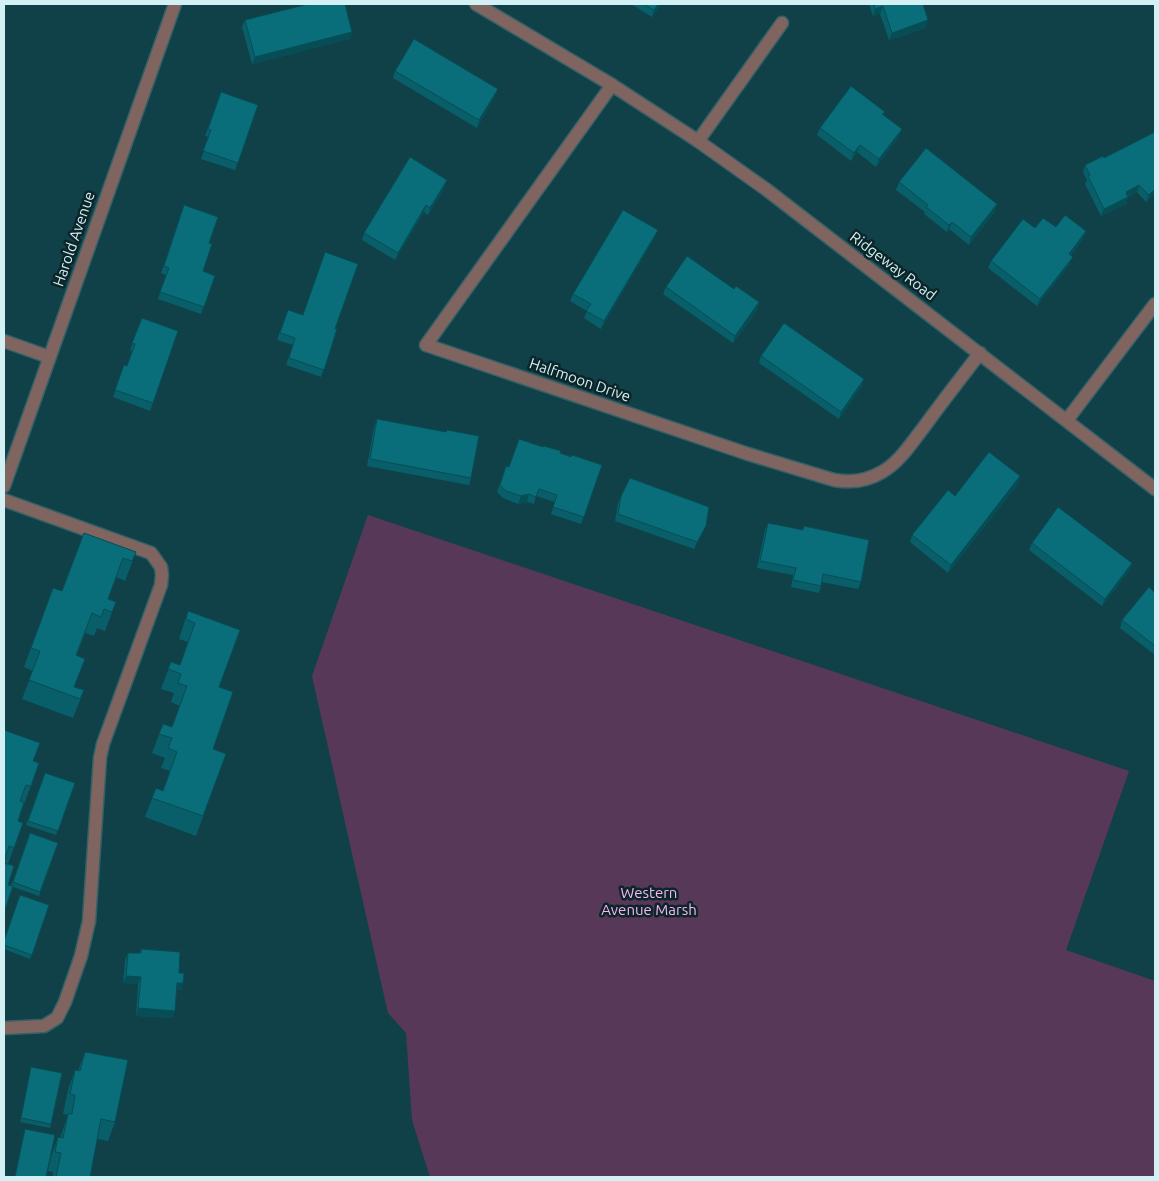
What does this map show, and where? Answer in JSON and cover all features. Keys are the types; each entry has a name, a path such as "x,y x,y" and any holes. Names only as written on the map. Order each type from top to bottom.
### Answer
{"street":[{"name":"Harold Avenue","path":"4,486 9,456 49,357 175,4"},
{"name":"Ridgeway Road","path":"476,4 612,85 698,141 767,190 1155,489"},
{"path":"698,141 782,23"},
{"name":"Halfmoon Drive","path":"612,85 426,345 748,454 834,480 847,482 872,477 892,465 980,353"},
{"path":"1066,420 1155,304"},
{"path":"4,341 49,357"},
{"path":"4,500 151,553 161,567 162,575 154,608 103,744 100,758 88,921 86,939 81,956 65,1002 57,1018 44,1026 5,1028"}],"green space":[{"name":"Western Avenue Marsh","path":"368,515 1129,771 1066,950 1155,981 1155,1177 430,1177 412,1120 406,1033 388,1013 312,676"}],"building":[{"path":"308,4 345,4 352,32 255,57 245,20"},
{"path":"644,4 658,4 654,10"},
{"path":"874,4 923,4 928,20 892,33 883,6 875,9"},
{"path":"414,39 498,89 479,120 395,71"},
{"path":"851,86 885,112 882,114 902,129 879,159 860,145 854,153 820,128"},
{"path":"221,92 258,105 238,163 203,151 211,130 208,129"},
{"path":"1155,132 1155,189 1149,195 1139,185 1126,192 1128,197 1104,209 1088,176 1090,175 1085,165 1103,156 1104,158"},
{"path":"926,148 997,204 971,237 952,222 949,225 899,182"},
{"path":"410,157 447,180 430,208 426,205 398,253 364,233"},
{"path":"184,205 218,217 209,243 212,244 203,271 215,276 204,307 160,292 169,268 164,266"},
{"path":"623,210 658,230 604,321 586,311 591,304 573,294"},
{"path":"1065,215 1086,231 1069,254 1073,257 1040,299 991,261 1023,219 1035,228 1043,218 1056,227"},
{"path":"325,252 358,264 335,329 337,329 324,370 289,358 295,338 280,333 288,310 303,315"},
{"path":"687,256 734,289 736,286 759,302 735,336 666,287"},
{"path":"142,318 178,331 153,403 115,390 124,365 127,366 135,344 132,343"},
{"path":"784,323 864,379 841,412 761,356"},
{"path":"377,419 479,436 471,478 370,459"},
{"path":"519,439 561,451 560,453 571,457 572,455 602,465 584,517 553,507 557,495 539,489 536,497 529,494 521,496 506,491 500,485 506,466 509,467"},
{"path":"989,452 1020,476 951,565 912,535 948,490 955,496"},
{"path":"630,478 709,507 706,526 697,542 618,514 621,496"},
{"path":"1058,507 1132,563 1105,599 1032,543"},
{"path":"768,523 803,530 804,526 869,540 861,582 823,574 821,586 793,580 796,568 760,561"},
{"path":"84,533 136,552 132,561 123,558 108,599 116,602 112,612 104,609 101,617 92,613 76,655 85,659 74,687 84,690 80,699 29,680 40,651 31,648 53,588 62,591"},
{"path":"1149,587 1155,593 1155,646 1122,620"},
{"path":"188,611 240,630 219,687 233,692 213,749 226,754 203,816 152,798 156,788 163,791 177,752 168,748 172,738 159,734 163,724 172,727 187,686 178,683 181,674 168,669 171,662 180,665 195,623 186,619"},
{"path":"4,730 40,743 33,761 39,763 31,786 26,785 20,801 24,802 18,821 23,823 14,848 9,846 4,861"},
{"path":"45,773 75,783 58,831 28,821"},
{"path":"30,833 58,843 40,892 13,882"},
{"path":"4,863 14,866 8,885 13,886 5,909 4,909"},
{"path":"20,895 49,905 32,955 4,945"},
{"path":"141,949 180,952 179,973 184,973 183,983 177,983 175,1011 138,1008 141,977 126,976 128,953 141,953"},
{"path":"85,1052 128,1060 115,1122 101,1119 90,1177 56,1177 61,1153 55,1152 58,1137 63,1138 68,1114 72,1114 75,1095 70,1094 75,1070 80,1071"},
{"path":"31,1067 62,1073 51,1124 21,1118"},
{"path":"25,1129 55,1135 46,1177 15,1177"}]}
